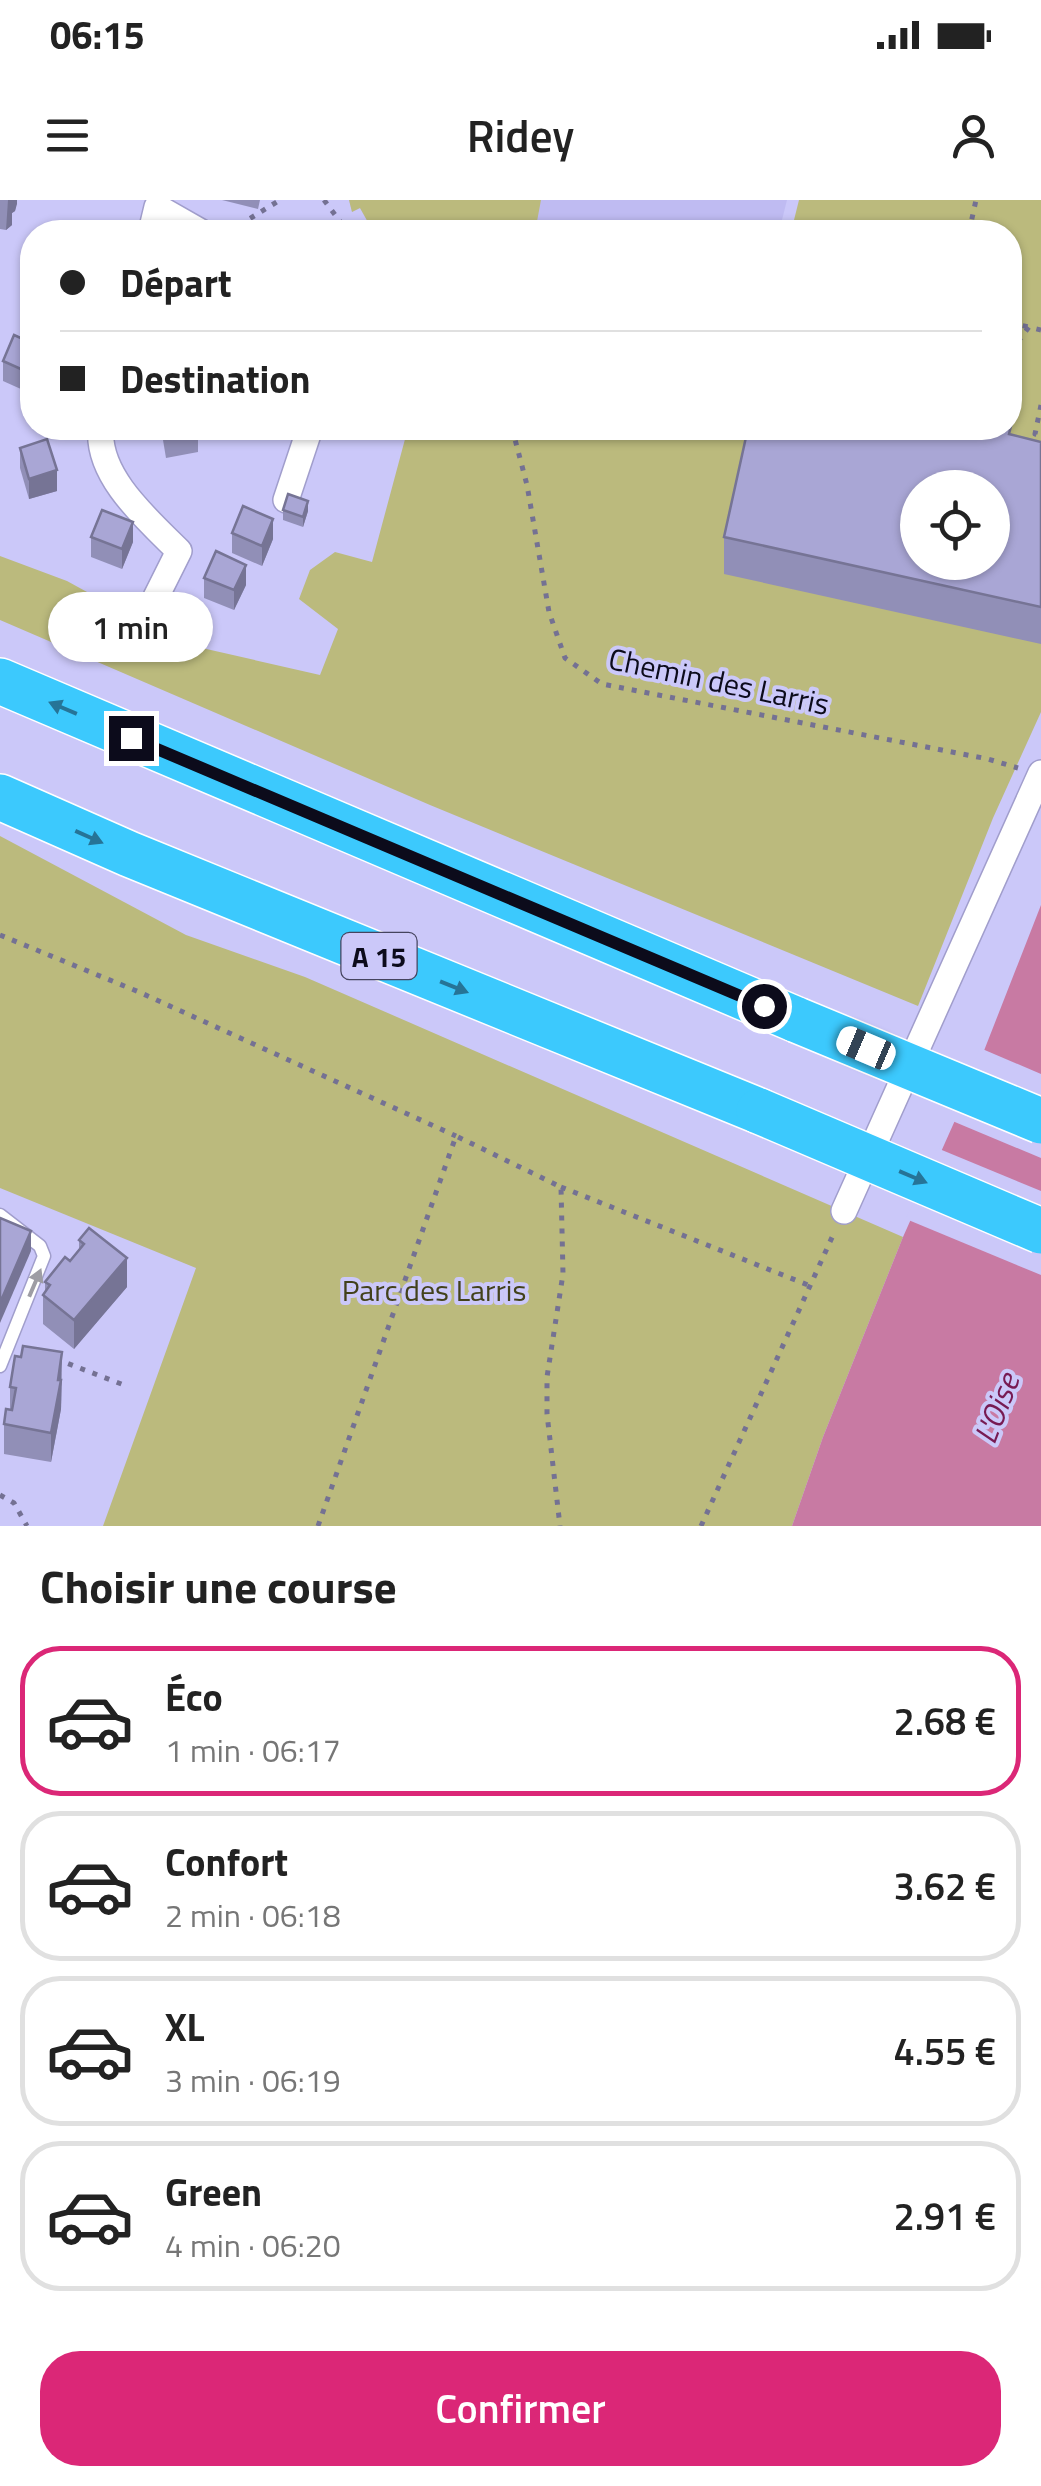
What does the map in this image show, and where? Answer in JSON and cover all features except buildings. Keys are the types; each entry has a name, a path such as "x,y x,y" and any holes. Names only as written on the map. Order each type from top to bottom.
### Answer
{"highway":[{"path":"0,681 1041,1120"},
{"name":"A 15","path":"0,798 1041,1231"}],"street":[{"path":"155,203 182,220"},
{"path":"100,440 127,500 179,551 156,597"},
{"path":"286,500 306,440"},
{"path":"844,1211 1041,774"}],"lane":[{"path":"0,1215 40,1246 44,1256 0,1366"}],"path":[{"path":"248,220 280,200"},
{"path":"1022,326 1041,330"},
{"path":"1022,336 1029,327"},
{"path":"1041,405 1035,434 1041,435"},
{"name":"Chemin des Larris","path":"515,440 549,612 565,658 602,684 951,752 1041,774"},
{"path":"0,934 140,992 561,1187 808,1284"},
{"path":"318,1526 456,1136"},
{"path":"560,1526 547,1377 562,1274 561,1187"},
{"path":"701,1526 844,1211"},
{"path":"10,1342 124,1385"},
{"path":"0,1495 14,1503 26,1526"}],"shaded area":[{"path":"349,200 787,200 782,220 367,220 360,208 352,212"}],"green space":[{"path":"349,200 541,200 537,220 367,220 360,208 352,212"},
{"path":"799,200 1041,200 1041,712 993,818 918,1006 430,805 0,620 0,556 67,581 180,643 320,675 338,629 299,599 310,570 335,552 372,562 405,440 1022,440 1022,220 794,220"},
{"name":"Parc des Larris","path":"0,836 186,935 305,977 903,1237 792,1526 103,1526 196,1268 0,1188"}],"water":[{"name":"L'Oise","path":"1041,905 1041,1526 792,1526 903,1237 969,1089"}],"pier":[{"path":"980,1048 1041,1074 1041,1158 950,1120"},
{"path":"937,1148 1041,1191 1041,1275 906,1219"}],"route":[{"path":"131,738 764,1006"}]}
